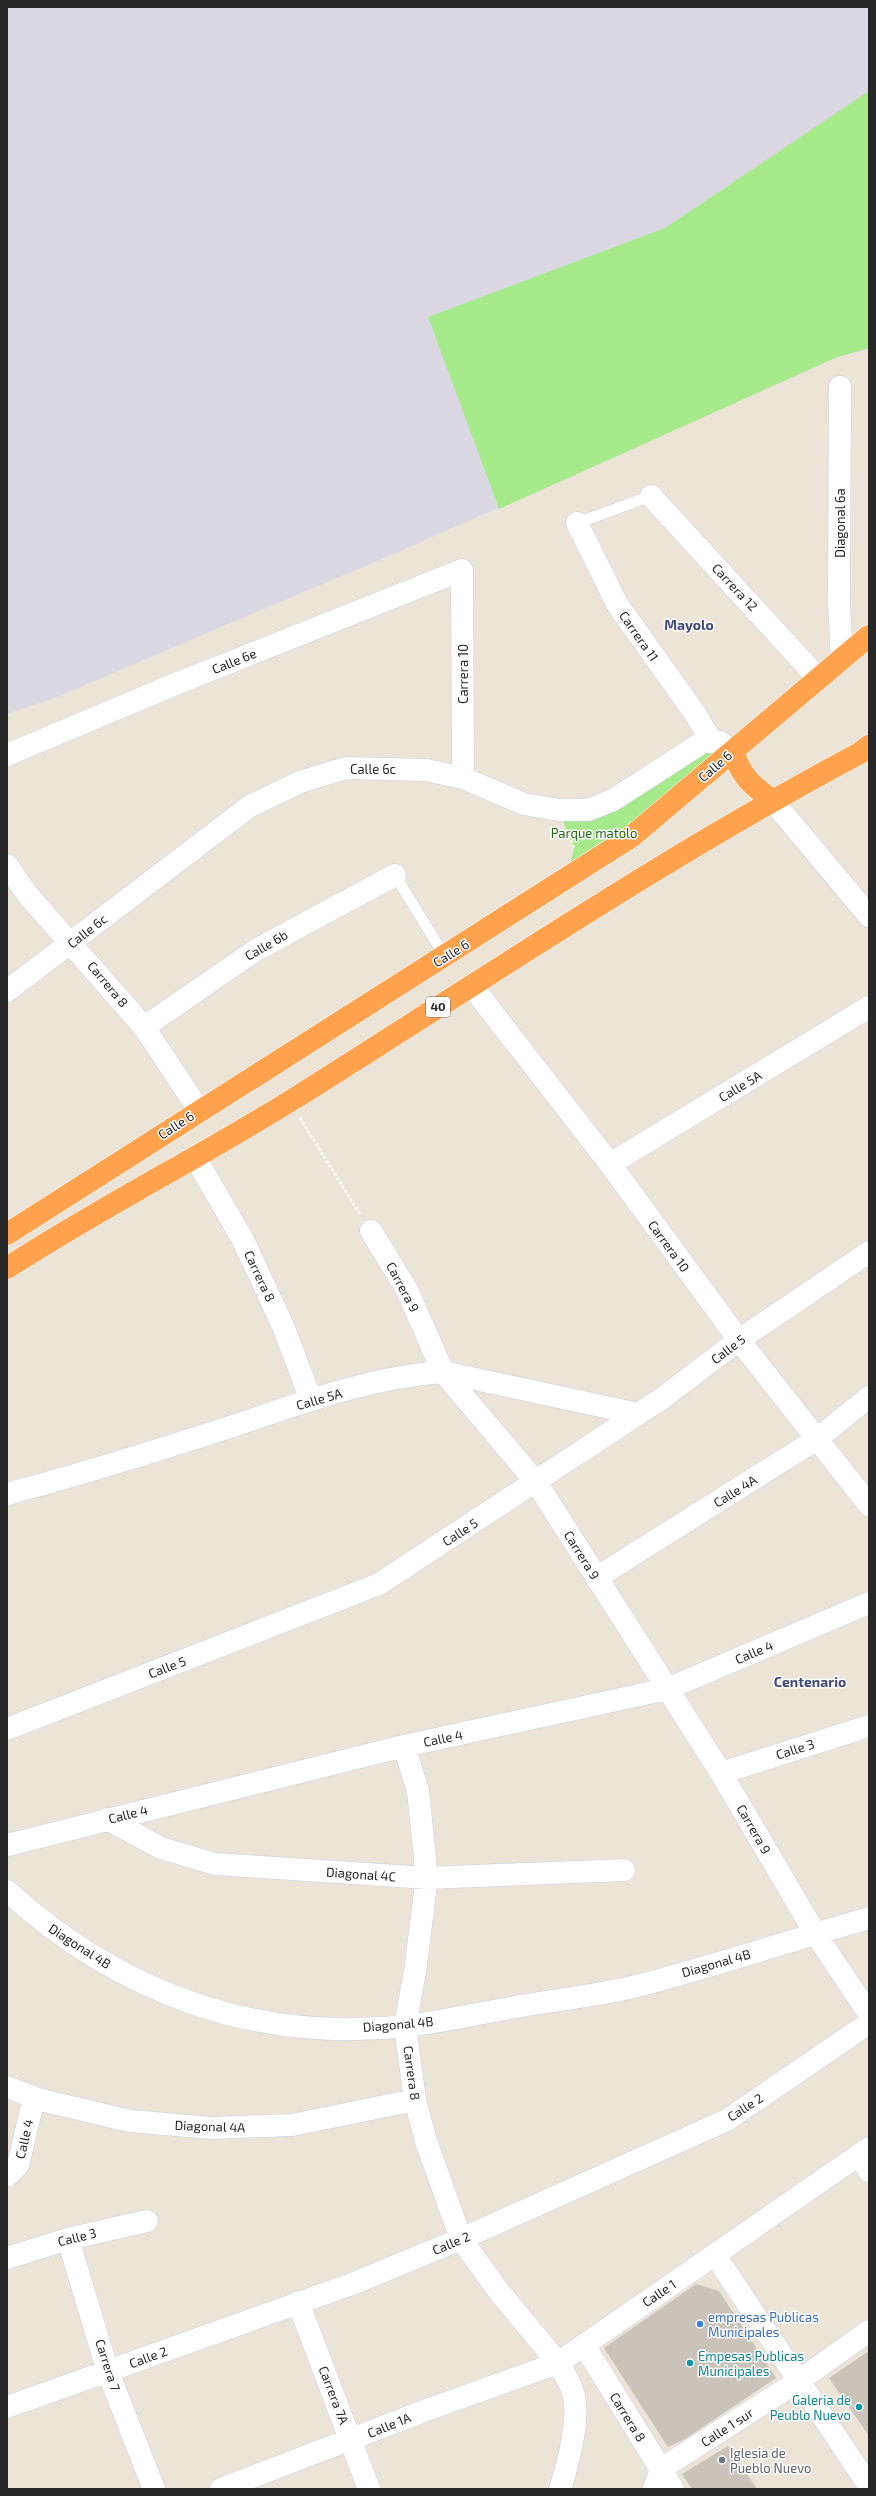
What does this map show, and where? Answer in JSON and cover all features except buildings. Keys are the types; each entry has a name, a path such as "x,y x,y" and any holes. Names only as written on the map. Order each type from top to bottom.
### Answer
{"highway":[{"name":"Calle 6","path":"7,1234 199,1110 445,957 631,837 869,636"},
{"name":"40","path":"7,1268 55,1237 290,1101 471,986 772,800 860,753 869,746"},
{"path":"733,751 738,766 746,780 772,800"}],"street":[{"name":"Diagonal 6a","path":"840,387 839,602 842,660"},
{"name":"Carrera 12","path":"651,496 818,678"},
{"name":"Carrera 11","path":"577,523 616,604 696,715 711,741"},
{"name":"Calle 6e","path":"7,755 178,683 462,570"},
{"name":"Carrera 10","path":"462,570 463,778"},
{"path":"711,741 720,742 733,751"},
{"name":"Calle 6c","path":"7,991 250,806 300,782 346,768 426,770 463,778 524,804 559,810 588,810 613,800 703,742 711,741"},
{"path":"772,800 869,916"},
{"name":"Carrera 8","path":"7,865 27,894 72,943 144,1027 199,1110"},
{"name":"Calle 6b","path":"144,1027 256,950 395,875"},
{"name":"Carrera 10","path":"471,986 610,1164 739,1340 869,1505"},
{"name":"Calle 5A","path":"610,1164 869,1007"},
{"name":"Carrera 8","path":"195,1157 243,1240 283,1326 311,1400"},
{"name":"Carrera 9","path":"371,1231 407,1290 443,1372 536,1482 721,1773 815,1933 869,2014"},
{"name":"Calle 5","path":"7,1729 379,1584 660,1400 739,1340 869,1252"},
{"name":"Calle 5A","path":"7,1494 113,1466 311,1400 388,1380 443,1372 638,1414"},
{"name":"Calle 4A","path":"596,1578 817,1439 869,1397"},
{"name":"Calle 4","path":"7,1845 404,1746 667,1689 869,1603"},
{"name":"Calle 3","path":"721,1773 869,1726"},
{"name":"Carrera 8","path":"404,1746 418,1792 427,1878 415,1970 405,2026 415,2100 426,2141 462,2239 497,2289 558,2363"},
{"name":"Diagonal 4C","path":"107,1819 161,1848 215,1864 427,1878 624,1870"},
{"name":"Diagonal 4B","path":"7,1891 65,1940 140,1984 201,2007 247,2019 323,2029 405,2026 638,1985 815,1933"},
{"path":"815,1933 869,1918"},
{"name":"Calle 2","path":"7,2407 352,2284 462,2239 727,2120 869,2023"},
{"name":"Diagonal 4A","path":"7,2087 34,2098 130,2121 212,2128 292,2125 415,2100"},
{"name":"Calle 4","path":"7,2176 18,2165 34,2098"},
{"name":"Calle 1","path":"558,2363 715,2255 866,2158"},
{"name":"Calle 3","path":"7,2258 68,2238 147,2221"},
{"name":"Carrera 7","path":"68,2238 108,2372 154,2489"},
{"path":"715,2255 800,2380 869,2486"},
{"name":"Carrera 7A","path":"298,2302 370,2489"},
{"name":"Calle 1 sur","path":"657,2479 869,2331"},
{"name":"Carrera 8","path":"584,2345 657,2479 673,2489"},
{"path":"558,2363 570,2383 575,2403 569,2462 560,2489"},
{"name":"Calle 1A","path":"221,2489 432,2408 558,2363"}],"lane":[{"path":"577,523 651,496"},
{"path":"395,875 445,957"}],"path":[{"path":"290,1101 371,1231"}],"shaded area":[{"path":"7,7 869,7 869,348 835,358 405,549 52,699 7,714"}],"green space":[{"path":"869,91 869,348 835,358 499,509 428,317 665,228"},
{"name":"Parque matolo","path":"693,748 733,751 631,837 570,864 574,850 559,810 588,810"}],"place":[{"name":"empresas Publicas Municipales","path":"700,2324"},
{"name":"Empesas Publicas Municipales","path":"690,2363"},
{"name":"Galeria de Peublo Nuevo","path":"859,2407"},
{"name":"Iglesia de Pueblo Nuevo","path":"722,2460"}],"district":[{"name":"Mayolo","path":"689,625"},
{"name":"Centenario","path":"810,1682"}]}
